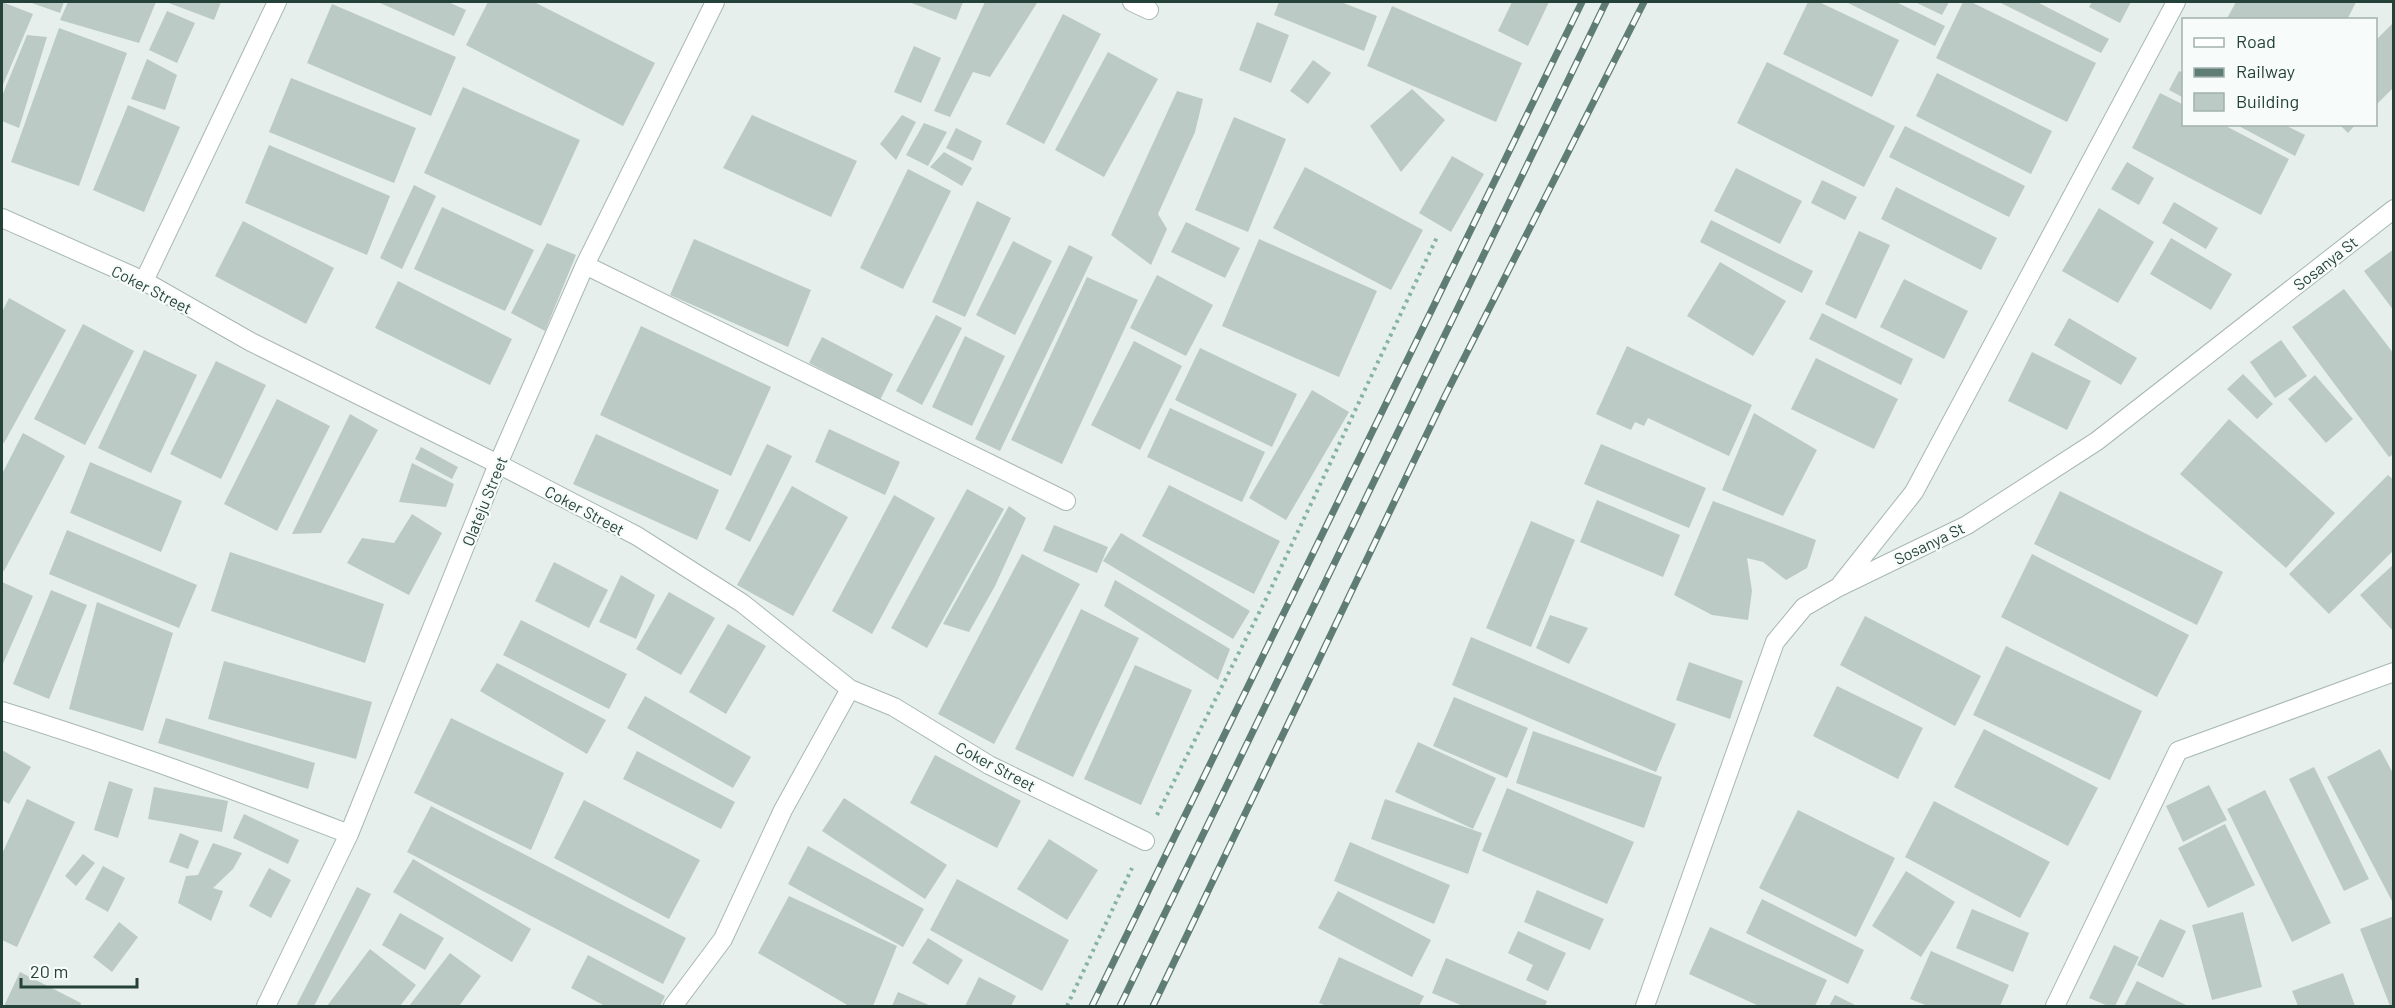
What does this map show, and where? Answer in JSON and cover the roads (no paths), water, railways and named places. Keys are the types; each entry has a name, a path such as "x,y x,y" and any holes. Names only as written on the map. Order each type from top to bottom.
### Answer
{"street":[{"path":"144,281 277,2"},
{"name":"Olateju Street","path":"266,1006 349,834 498,464 585,265 716,2"},
{"path":"1132,2 1149,10"},
{"path":"1837,588 1914,492 2175,2"},
{"name":"Sosanya St","path":"1645,1006 1775,642 1804,607 1837,588 1967,525 2097,441 2394,209"},
{"name":"Coker Street","path":"2,218 144,281 251,342 498,464 637,536 742,603 850,689 894,707 989,765 1144,841"},
{"path":"585,265 1066,501"},
{"path":"2055,1006 2178,751 2394,672"},
{"path":"673,1006 723,939 783,810 850,689"},
{"path":"2,711 97,740 207,779 349,834"}],"railway":[{"path":"1092,1006 1582,2"},
{"path":"1120,1006 1606,2"},
{"path":"1153,1006 1445,396 1644,2"}]}
